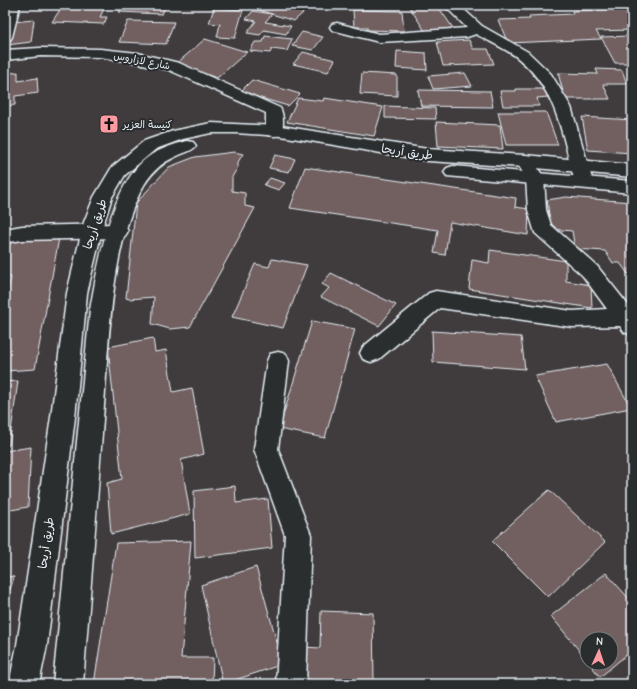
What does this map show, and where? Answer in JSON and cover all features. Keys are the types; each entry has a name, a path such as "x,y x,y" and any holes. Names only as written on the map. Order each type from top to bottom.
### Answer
{"main road":[{"path":"5,37 13,5"},
{"path":"451,5 477,29 523,55 546,77 563,107 581,174"},
{"path":"337,27 379,38 468,33 477,29"},
{"name":"شارع لازاروس","path":"5,55 40,52 100,53 138,58 174,66 274,111 274,131"},
{"name":"طريق أريحا","path":"24,684 32,645 63,417 77,293 92,230 103,198 118,171 150,145 179,135 211,128 274,131 428,155 478,159 530,170"},
{"name":"طريق أريحا","path":"68,684 101,310 109,261 129,196 146,169 162,156 181,148 207,142 231,141 291,145 416,168 530,170 581,174 632,171"},
{"path":"530,170 537,210 542,228 590,271 629,321"},
{"name":"طريق أريحا","path":"581,174 632,187"},
{"path":"5,236 22,233 92,230 118,231"},
{"path":"371,353 436,299 572,319 629,321"},
{"path":"278,361 266,449 298,535 291,684"}],"building":[{"path":"63,5 106,5 100,17 107,17 104,24 52,22"},
{"path":"123,5 166,5 162,14 119,12"},
{"path":"243,5 312,5 294,21"},
{"path":"408,5 437,5 453,28 425,31"},
{"path":"521,5 539,5 541,10 523,10"},
{"path":"214,8 243,10 235,38 217,37 220,24 209,23"},
{"path":"627,9 632,17 632,30 596,31 601,39 508,43 498,20 530,19 529,16 573,14 572,11"},
{"path":"353,10 402,11 404,31 367,30 367,27 354,27"},
{"path":"253,11 272,14 265,22 291,26 286,34 264,30 260,35 247,33 256,21 246,19"},
{"path":"34,20 31,42 7,45 12,22"},
{"path":"128,21 174,22 166,44 119,42"},
{"path":"302,32 323,37 313,50 292,46"},
{"path":"265,36 292,39 287,51 272,49 270,53 250,51 255,42 263,42"},
{"path":"632,36 632,63 615,63 601,37"},
{"path":"205,39 247,52 217,78 176,64"},
{"path":"469,40 473,49 488,49 494,64 443,66 437,42"},
{"path":"397,51 426,53 427,70 396,68"},
{"path":"303,52 335,60 328,72 293,64"},
{"path":"596,69 622,70 627,84 603,84 610,99 565,99 558,73 598,74"},
{"path":"18,72 18,81 37,78 38,93 15,96 15,105 5,106 5,74"},
{"path":"362,73 397,75 397,96 360,94"},
{"path":"465,73 472,86 433,89 428,76"},
{"path":"252,80 300,94 288,106 240,92"},
{"path":"516,89 545,89 548,97 537,98 539,106 503,106 500,91 516,91"},
{"path":"418,90 490,91 493,107 421,106"},
{"path":"298,98 323,101 324,98 383,107 374,136 287,122"},
{"path":"385,106 435,108 436,119 385,118"},
{"path":"498,112 546,112 558,145 506,145"},
{"path":"582,117 632,120 632,139 630,139 632,153 588,150"},
{"path":"436,122 500,125 503,149 438,146"},
{"path":"234,152 243,154 232,177 232,191 245,193 245,206 255,208 190,327 170,329 152,324 154,297 126,298 136,203 169,167 195,157"},
{"path":"275,155 295,159 289,172 269,168"},
{"path":"305,167 516,198 515,207 529,209 528,235 450,222 445,255 434,253 438,230 290,208"},
{"path":"270,178 285,183 279,190 264,185"},
{"path":"566,197 632,202 632,275 628,274 620,263 613,263 605,251 575,249 572,231 551,229 547,200"},
{"path":"59,238 35,369 5,371 5,294 7,294 11,277 5,277 5,241"},
{"path":"490,250 566,261 566,281 591,285 592,308 469,289 472,260 489,263"},
{"path":"272,259 307,265 283,328 232,317 255,264 269,267"},
{"path":"331,273 396,305 379,326 321,297 329,288 322,284"},
{"path":"312,321 355,329 325,438 279,429"},
{"path":"432,331 521,337 525,369 433,362"},
{"path":"153,338 155,352 166,350 173,392 192,388 204,454 181,460 190,514 111,534 107,483 122,479 108,347"},
{"path":"607,364 631,408 556,422 535,376"},
{"path":"18,381 9,445 5,446 5,382"},
{"path":"31,447 28,507 5,511 5,451"},
{"path":"235,486 236,503 268,499 272,548 195,558 194,491"},
{"path":"549,490 605,542 548,597 492,541"},
{"path":"191,541 181,658 213,658 212,684 94,684 116,543"},
{"path":"256,567 283,664 223,684 201,585"},
{"path":"606,573 632,602 632,650 619,661 619,631 579,631 579,650 551,616"},
{"path":"5,576 14,577 5,606"},
{"path":"321,611 373,613 374,684 302,684 304,647 320,648"},
{"path":"595,671 607,671 600,677"}],"place":[{"name":"كنيسة العزير","path":"109,124"}]}
